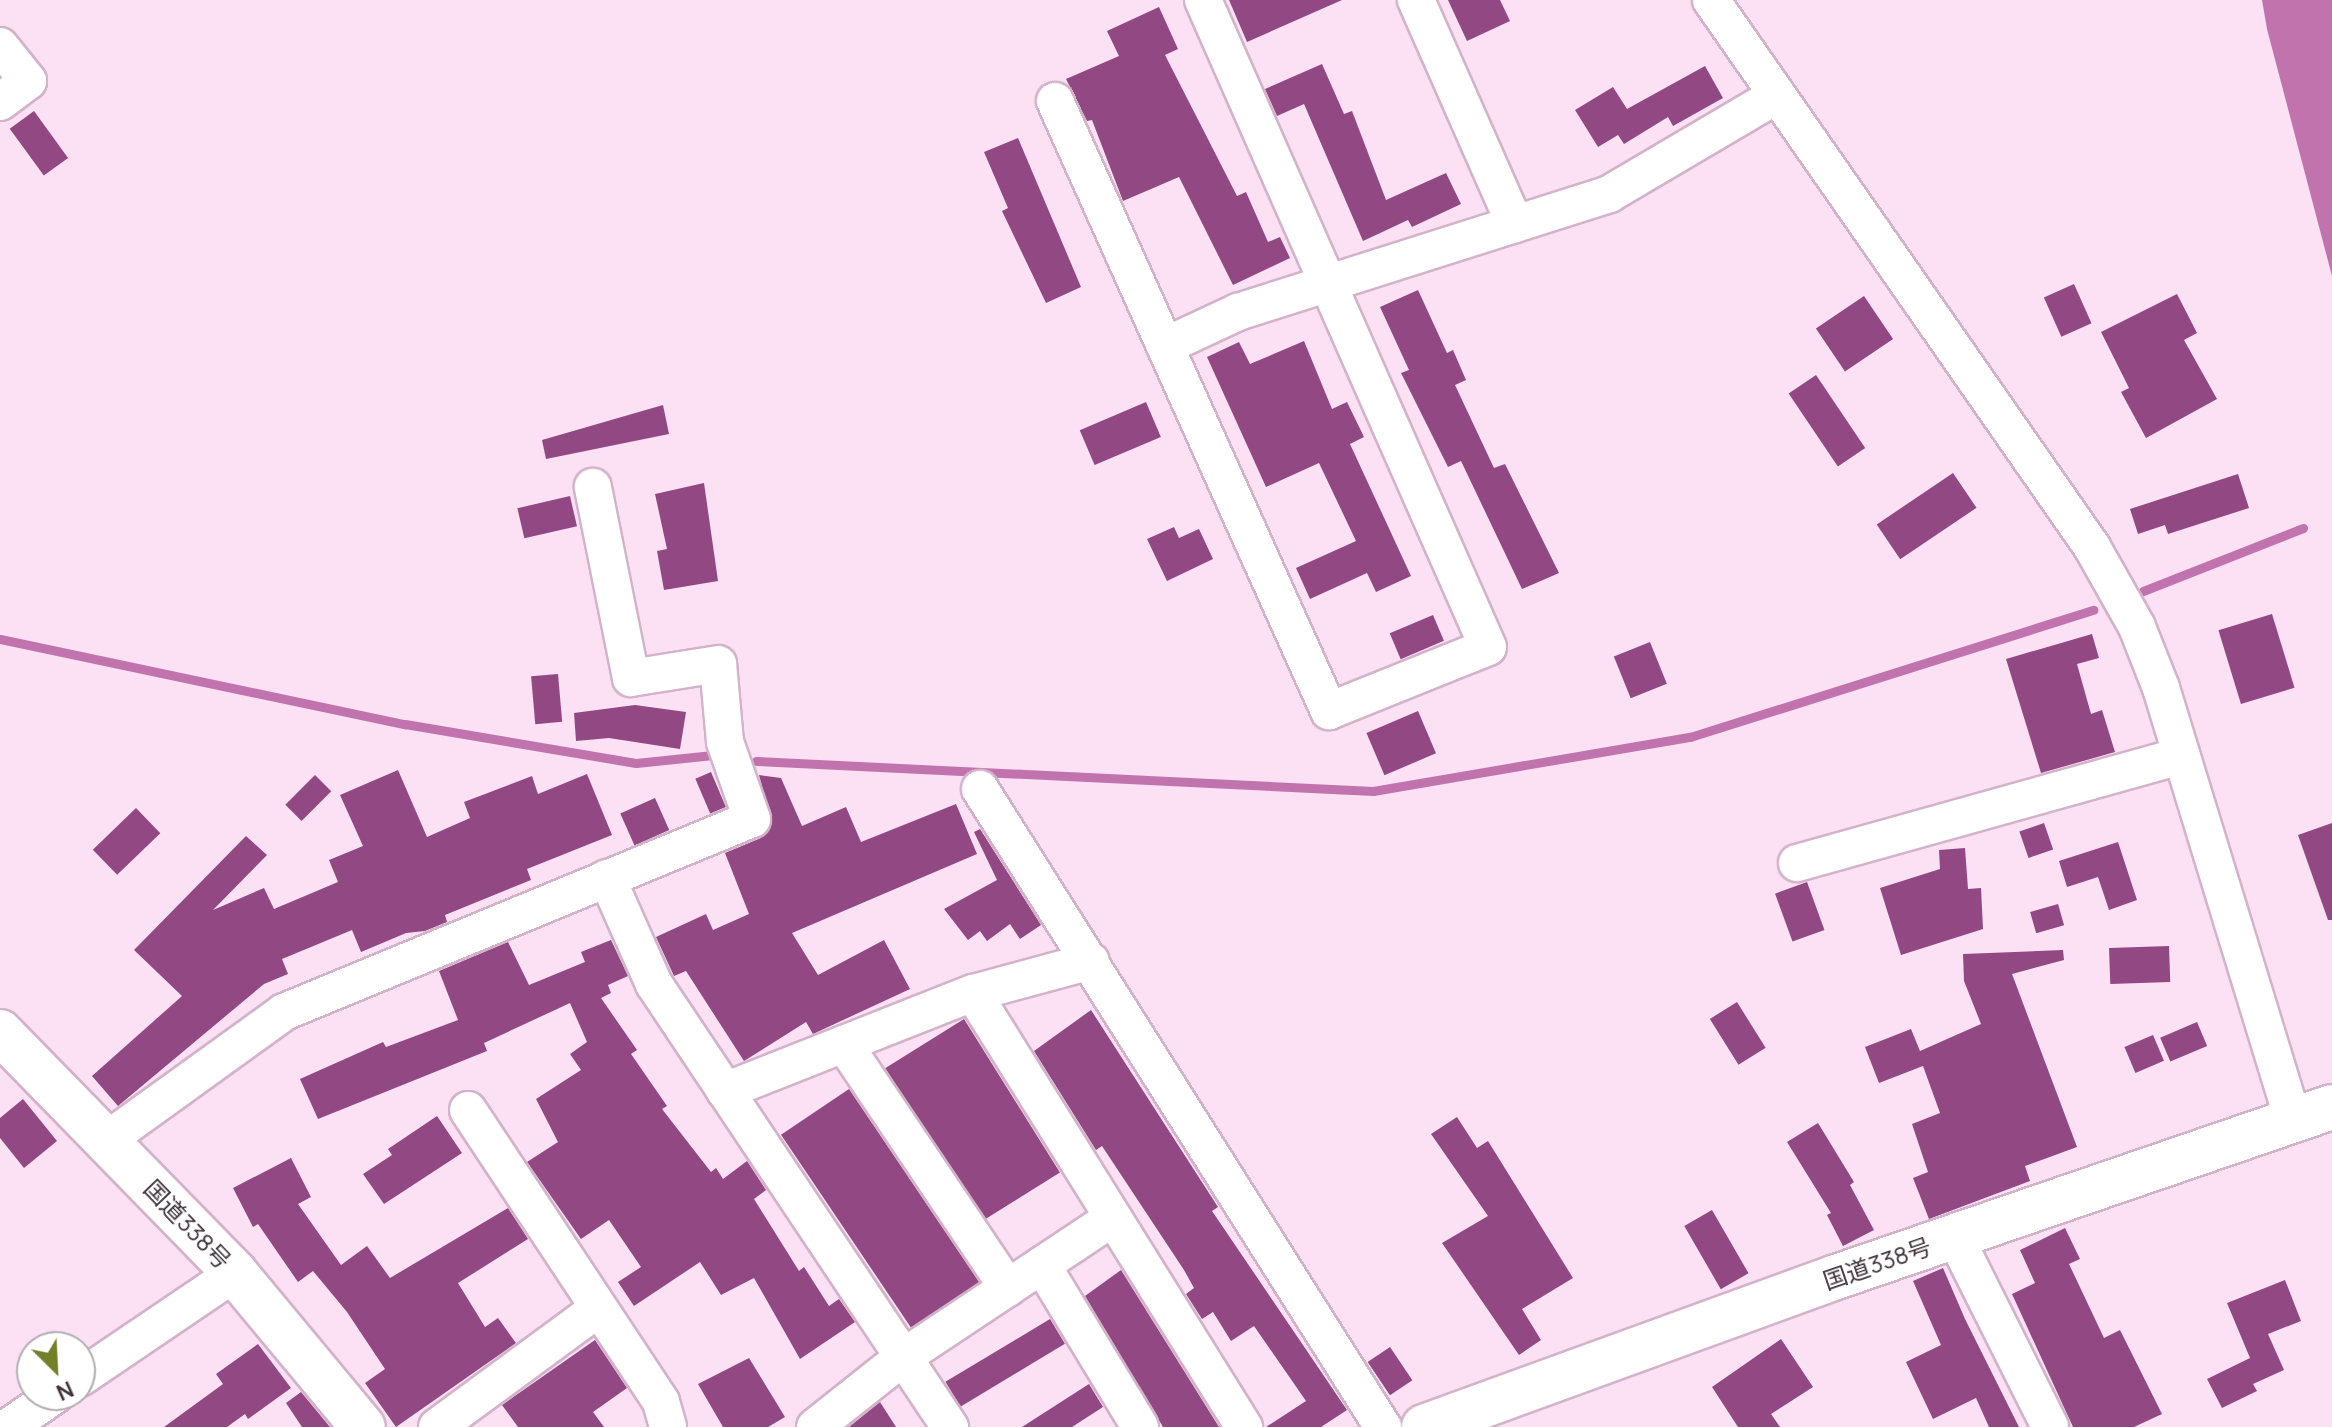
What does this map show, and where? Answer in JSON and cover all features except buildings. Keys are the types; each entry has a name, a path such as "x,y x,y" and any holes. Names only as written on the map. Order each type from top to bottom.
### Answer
{"highway":[{"name":"国道338号","path":"0,1032 108,1139 235,1273 363,1427"},
{"name":"国道338号","path":"1424,1427 1955,1237 2313,1114"}],"street":[{"path":"1055,101 1329,711 1488,647 1203,0"},
{"path":"1416,0 1515,224"},
{"path":"1711,0 2092,547 2137,627 2181,756 2313,1114"},
{"path":"0,46 28,81 0,102"},
{"path":"1165,346 1238,312 1331,285 1609,194 1777,95"},
{"path":"108,1139 284,1012 752,819 725,742 718,664 631,678 593,487"},
{"path":"1797,863 2181,756"},
{"path":"980,789 1383,1427"},
{"path":"607,878 654,984 950,1427"},
{"path":"725,1091 973,993 1091,961"},
{"path":"973,993 1111,1219 1244,1427"},
{"path":"844,1044 1008,1288"},
{"path":"468,1110 596,1310 661,1402 668,1427"},
{"path":"815,1427 902,1358 1111,1219"},
{"path":"1955,1237 2050,1427"},
{"path":"1042,1265 1140,1427"},
{"path":"96,1367 235,1273"},
{"path":"437,1427 596,1310"},
{"path":"8,1427 32,1411"}],"shaded area":[{"path":"2262,0 2332,0 2332,276 2267,29"}],"waterway":[{"path":"2143,591 2303,528"},
{"path":"756,761 1373,791 1690,737 2094,610"},
{"path":"0,639 405,724 636,763 713,755"}]}
